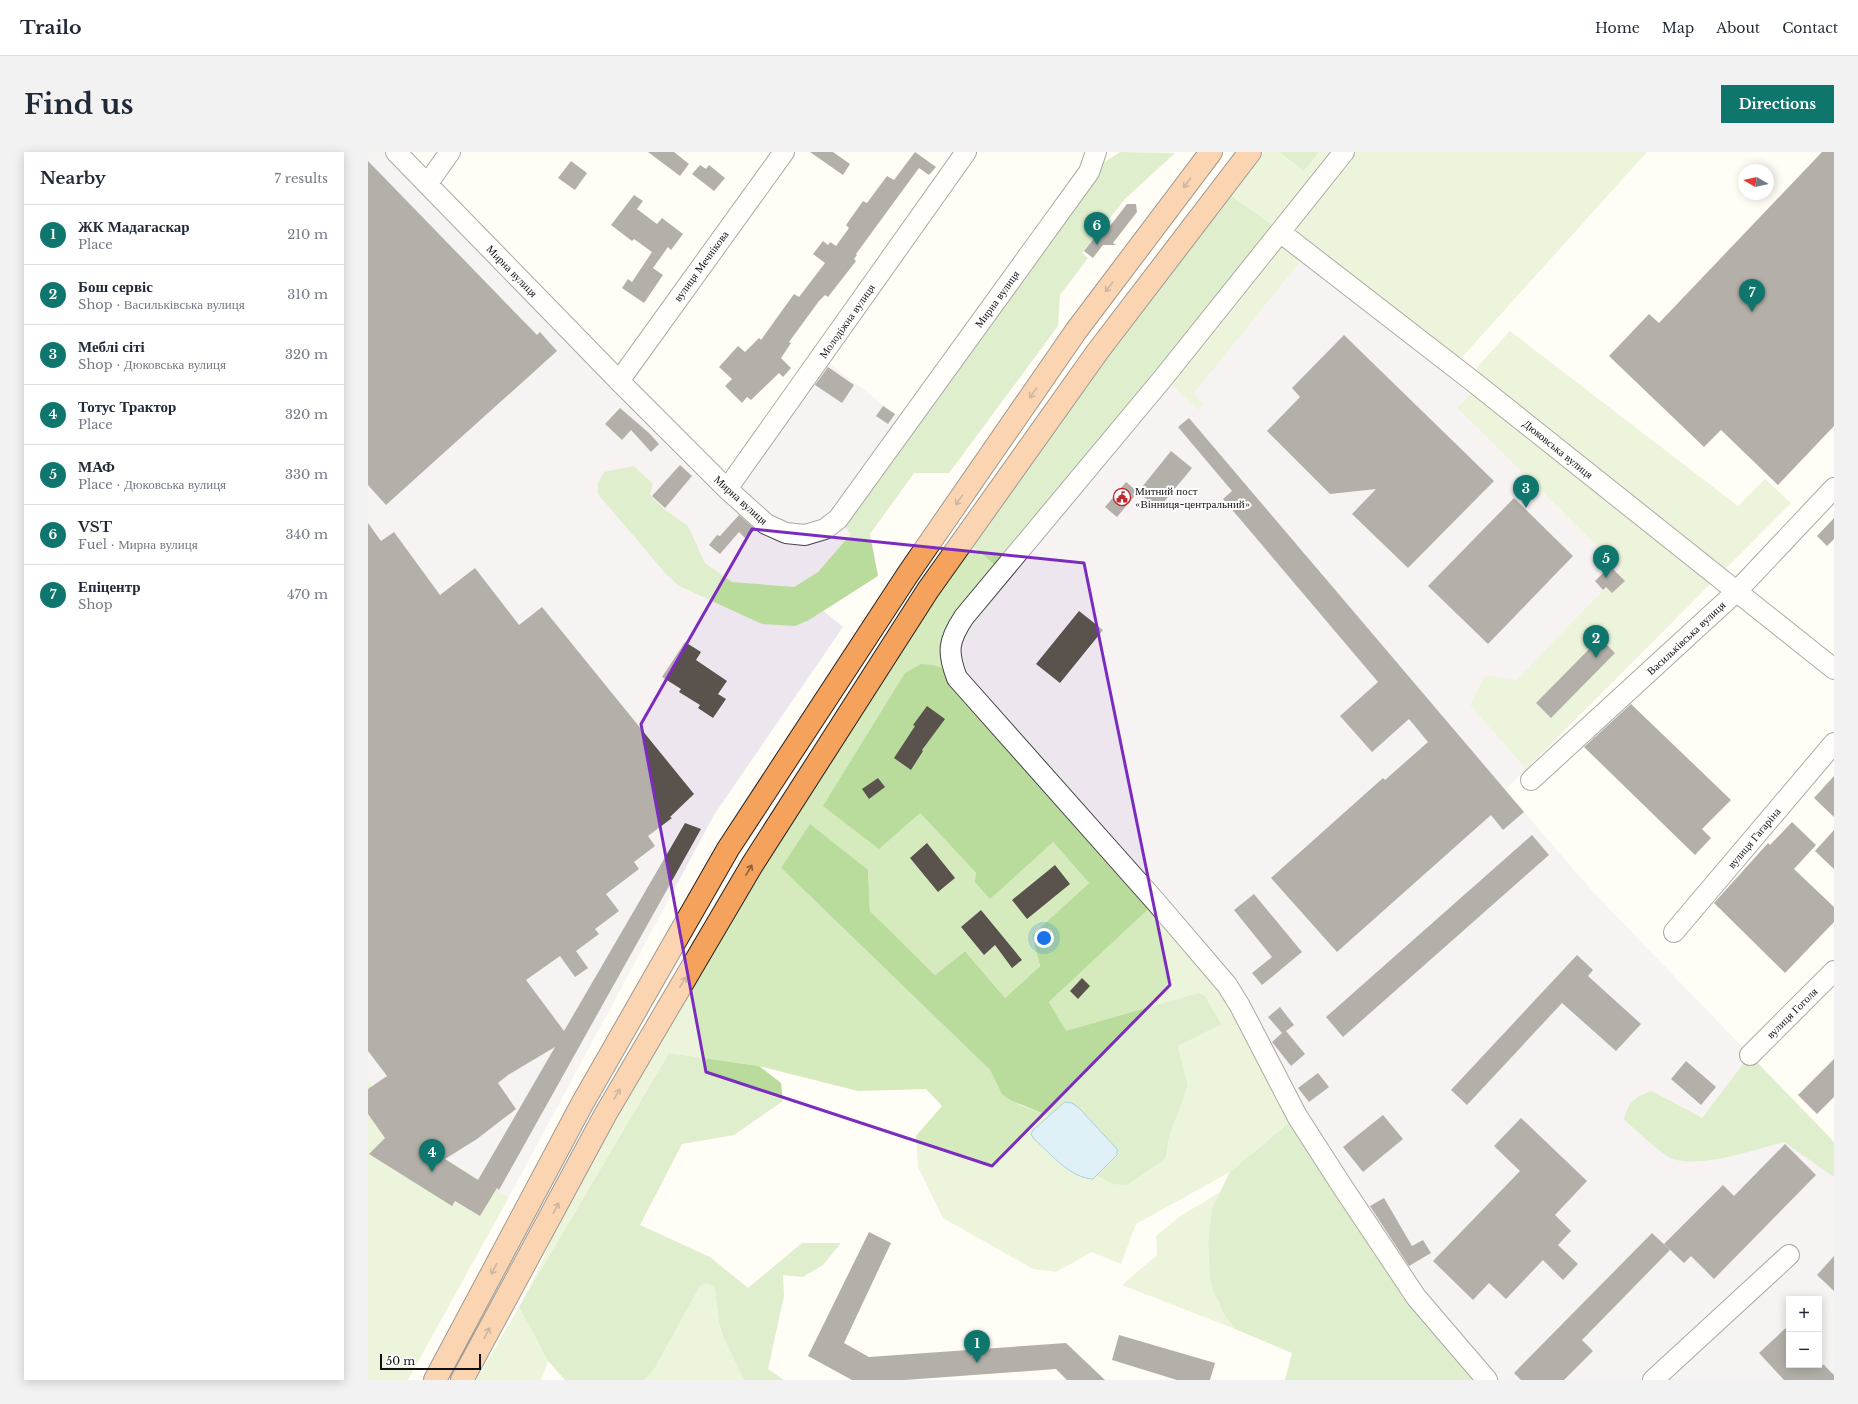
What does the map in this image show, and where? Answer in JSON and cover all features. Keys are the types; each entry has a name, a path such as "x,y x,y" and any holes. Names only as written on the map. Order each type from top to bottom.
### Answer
{"highway":[{"path":"435,1380 582,1104 728,849 908,574 1076,331 1211,152"},
{"path":"462,1380 605,1114 752,865 915,610 1098,351 1250,152"}],"street":[{"name":"Мирна вулиця","path":"396,152 727,489 766,524 786,533 805,535 825,529 838,519 1089,172 1096,152"},
{"path":"428,183 450,152"},
{"name":"вулиця Мечнікова","path":"619,380 784,152"},
{"name":"Молодіжна вулиця","path":"727,489 966,152"},
{"path":"1344,152 1164,377 964,617 956,629 951,643 950,661 957,678 1156,902 1227,985 1240,1006 1297,1116 1340,1183 1416,1297 1487,1380"},
{"name":"Дюковська вулиця","path":"1280,232 1475,383 1834,669"},
{"name":"Васильківська вулиця","path":"1531,780 1736,592 1834,488"},
{"name":"вулиця Гагаріна","path":"1674,932 1834,743"},
{"name":"вулиця Гоголя","path":"1750,1054 1834,971"},
{"path":"1653,1380 1789,1254"}],"highlighted area":[{"path":"752,529 1084,563 1170,985 992,1166 706,1072 641,724"}],"shaded area":[{"path":"368,152 396,152 727,489 821,357 907,423 852,534 818,572 794,587 843,627 714,815 509,1197 417,1141 403,1128 368,1080"},
{"path":"1301,261 1470,394 1457,408 1673,622 1505,790 1593,892 1834,1142 1834,1380 1487,1380 957,678 951,643 1164,377 1198,410 1193,393"}],"green space":[{"path":"1120,152 1175,153 1125,199 1082,253 1088,258 1060,295 1058,326 949,473 914,473 870,534 878,576 809,620 795,626 762,624 679,586 665,573 598,494 598,483 604,472 634,466 653,484 650,495 665,510 688,526 705,563 732,582 794,587 818,572 851,534 838,519 1089,172"},
{"path":"1264,152 1279,152 1304,171 1319,152 1336,152 1275,227 1230,195"},
{"path":"1279,152 1319,152 1304,171"},
{"path":"1349,152 1647,152 1457,363 1298,239 1294,229"},
{"path":"1230,195 1275,227 997,567 969,543 1107,354"},
{"path":"1277,246 1283,247 1301,261 1194,393 1204,405 1198,410 1164,377"},
{"path":"1510,331 1738,506 1765,479 1791,503 1526,769 1470,705 1485,675 1516,680 1622,571 1457,408 1470,394 1475,383 1477,367"},
{"path":"969,543 997,567 964,605 920,813 976,873 1053,842 1089,883 1032,935 1040,966 1005,998 965,951 935,975 870,911 868,870 781,868 990,1070 1003,1094 1020,1105 1049,1116 1033,1130 1031,1134 1034,1139 1055,1158 1073,1172 1090,1178 1097,1176 1112,1184 1166,1158 1169,1137 1188,1086 1178,1046 1198,993 1066,1032 1049,1002 1156,902 1227,985 1297,1116 1230,1172 1136,1224 1121,1264 1092,1252 1056,1272 1033,1269 943,1218 918,1167 916,1136 942,1106 926,1089 858,1091 759,1066 669,1053 519,1307 542,1262 556,1227 657,1045 758,869"},
{"path":"921,664 933,665 945,669 1156,902 1049,1002 1066,1031 1198,993 1205,996 1221,1024 1178,1046 1188,1086 1169,1137 1166,1158 1127,1185 1112,1184 1097,1176 1117,1156 1065,1102 1049,1116 1010,1100 1002,1094 990,1070 781,868 810,824 868,870 870,911 935,975 965,951 1005,998 1040,966 1032,935 1089,883 1053,842 990,899 975,882 976,873 920,813 879,849 823,806 905,673"},
{"path":"669,1053 759,1066 781,1083 783,1101 734,1135 682,1144 640,1225 710,1257 748,1288 802,1243 841,1243 823,1265 803,1277 783,1275 784,1296 768,1369 784,1380 744,1380 724,1339 719,1323 715,1289 708,1284 700,1286 655,1368 645,1380 565,1380 548,1361 519,1307"},
{"path":"1750,1055 1834,1142 1834,1177 1784,1142 1724,1158 1692,1162 1678,1160 1661,1152 1624,1120 1630,1104 1641,1095 1652,1091 1702,1118"},
{"path":"368,1080 403,1128 417,1141 509,1197 408,1380 368,1380"},
{"path":"1297,1116 1487,1380 1285,1380 1292,1353 1235,1329 1224,1314 1213,1290 1210,1276 1208,1242 1212,1208 1230,1172"},
{"path":"1220,1192 1212,1208 1208,1242 1210,1276 1218,1302 1235,1329 1122,1285 1157,1255 1156,1236 1179,1217"},
{"path":"704,1283 709,1283 715,1289 719,1323 724,1339 744,1380 645,1380 655,1368 700,1286"},
{"path":"519,1307 548,1361 541,1380 476,1380"}],"water":[{"path":"1065,1102 1072,1103 1079,1108 1117,1149 1117,1155 1093,1179 1085,1178 1068,1170 1034,1139 1031,1134 1033,1130"}],"building":[{"path":"648,152 674,152 689,164 680,176"},
{"path":"810,152 833,152 850,164 843,175"},
{"path":"915,152 936,167 929,175 919,168 856,254 857,255 854,259 856,261 828,297 825,295 819,301 789,342 791,343 781,358 791,368 783,377 779,373 751,400 747,397 742,403 725,386 732,379 719,367 738,346 745,352 759,338 761,340 794,294 799,297 825,263 813,254 823,241 828,245 830,242 836,246 849,228 846,225 863,201 867,203 887,176 894,180"},
{"path":"1822,152 1834,152 1834,426 1778,485 1721,430 1704,447 1609,356 1649,314 1659,323"},
{"path":"368,161 537,335 540,332 557,351 386,505 368,485"},
{"path":"571,161 587,173 575,190 558,178"},
{"path":"700,165 706,169 709,165 725,178 714,191 692,174"},
{"path":"634,195 643,201 637,209 657,224 662,218 683,234 671,250 668,247 653,268 663,275 644,303 622,288 628,279 632,282 652,252 634,239 632,241 611,225"},
{"path":"1127,204 1136,204 1137,212 1113,243 1116,245 1103,245 1093,258 1084,251 1099,232 1103,235"},
{"path":"1344,335 1494,481 1408,568 1352,514 1376,489 1330,494 1267,431 1300,397 1292,388"},
{"path":"828,367 854,385 842,403 815,385"},
{"path":"883,406 895,414 888,424 876,416"},
{"path":"620,408 649,433 659,444 651,452 631,430 622,440 605,424"},
{"path":"1189,418 1524,812 1503,830 1491,815 1337,952 1271,878 1383,778 1385,780 1428,742 1409,719 1372,752 1340,716 1378,682 1223,499 1232,491 1178,427"},
{"path":"1171,451 1192,468 1158,509 1138,492"},
{"path":"680,465 692,476 665,508 652,496"},
{"path":"1126,482 1138,492 1117,517 1105,507"},
{"path":"1514,498 1573,556 1488,644 1428,586"},
{"path":"739,515 755,529 746,539 739,532 720,554 709,545 717,535 720,536"},
{"path":"1834,518 1834,539 1827,546 1817,536"},
{"path":"368,523 381,541 394,532 440,595 475,568 519,625 542,607 694,794 670,817 672,818 648,836 655,846 634,862 639,869 606,894 619,911 595,929 599,934 576,951 588,968 575,977 560,956 526,980 564,1031 685,823 701,829 499,1190 497,1188 480,1216 455,1201 452,1206 369,1154 385,1138 368,1114 368,1089 387,1076 368,1051","holes":["555,1047 478,1180 445,1159 477,1139 516,1109 498,1083 508,1075"]},
{"path":"1610,566 1625,581 1612,593 1606,587 1603,590 1595,581"},
{"path":"1079,611 1103,630 1060,683 1036,664"},
{"path":"1600,638 1615,653 1551,718 1536,703"},
{"path":"685,642 701,652 696,660 727,681 718,694 726,699 713,718 698,708 700,705 679,692 681,689 662,677"},
{"path":"1631,704 1731,800 1702,829 1711,838 1695,855 1584,747"},
{"path":"927,706 945,719 922,750 923,751 911,770 894,758 915,726 913,725"},
{"path":"1834,776 1834,817 1814,798"},
{"path":"878,778 885,787 869,799 862,789"},
{"path":"1792,822 1816,845 1794,869 1834,907 1834,922 1785,973 1714,903 1768,843 1770,845"},
{"path":"1834,830 1834,869 1815,851"},
{"path":"1532,835 1549,855 1343,1037 1326,1017"},
{"path":"927,843 955,878 938,892 910,858"},
{"path":"1055,865 1070,884 1027,919 1012,900"},
{"path":"1254,894 1302,952 1262,985 1252,973 1272,957 1234,910"},
{"path":"981,910 1022,960 1012,968 995,945 984,955 961,927"},
{"path":"1577,955 1593,970 1588,976 1641,1024 1616,1051 1562,1003 1467,1105 1451,1090"},
{"path":"1082,978 1090,986 1078,999 1070,991"},
{"path":"1280,1007 1294,1025 1286,1031 1305,1054 1291,1066 1272,1042 1282,1033 1268,1017"},
{"path":"1834,1059 1834,1097 1817,1114 1798,1095"},
{"path":"1686,1061 1716,1087 1701,1105 1671,1079"},
{"path":"1318,1073 1329,1087 1309,1102 1298,1088"},
{"path":"1383,1115 1403,1139 1363,1172 1343,1147"},
{"path":"1521,1118 1587,1181 1555,1215 1571,1231 1558,1245 1578,1264 1563,1280 1543,1260 1506,1299 1489,1283 1473,1300 1433,1261 1520,1171 1494,1146"},
{"path":"1785,1144 1816,1175 1714,1279 1691,1256 1684,1263 1664,1244 1723,1185 1734,1196"},
{"path":"1384,1198 1412,1246 1423,1240 1431,1253 1409,1266 1370,1206"},
{"path":"869,1232 891,1243 844,1343 869,1357 1066,1343 1105,1380 1067,1380 1056,1369 905,1380 852,1380 808,1356"},
{"path":"1652,1233 1670,1250 1582,1340 1593,1351 1564,1380 1521,1380 1514,1373"},
{"path":"1834,1256 1834,1291 1817,1275"},
{"path":"1786,1328 1786,1368 1822,1368 1822,1365 1824,1365 1834,1375 1834,1380 1784,1380 1759,1353"},
{"path":"1119,1335 1215,1363 1210,1380 1177,1380 1112,1360"}],"place":[{"name":"VST","path":"1097,245"},
{"name":"Епіцентр","path":"1752,312"},
{"name":"Митний пост «Вінниця-центральний»","path":"1122,497"},
{"name":"Меблі сіті","path":"1526,508"},
{"name":"МАФ","path":"1606,578"},
{"name":"Бош сервіс","path":"1596,658"},
{"name":"Тотус Трактор","path":"432,1172"},
{"name":"ЖК Мадагаскар","path":"977,1363"}]}
